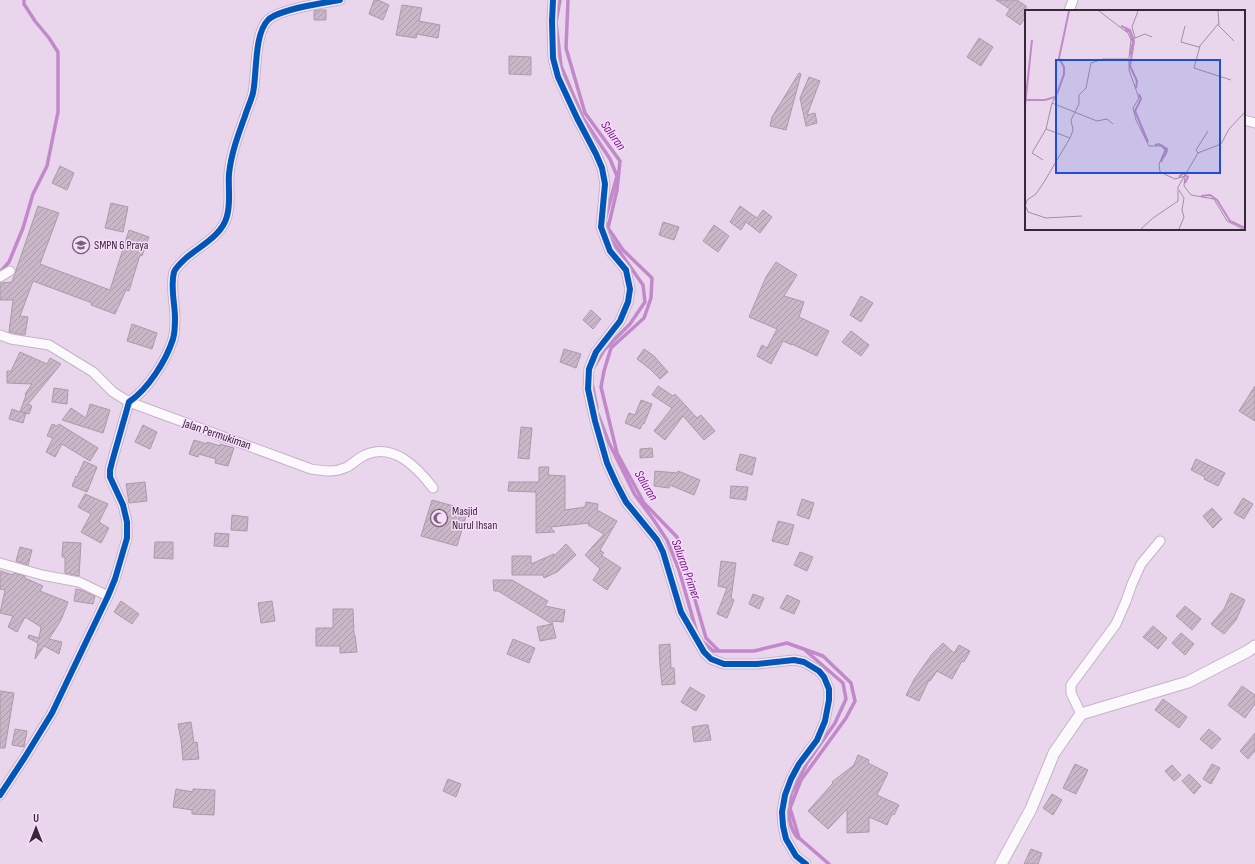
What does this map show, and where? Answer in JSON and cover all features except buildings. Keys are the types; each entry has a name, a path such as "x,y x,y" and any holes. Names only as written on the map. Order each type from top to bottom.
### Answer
{"street":[{"path":"0,795 26,757 52,713 116,579 127,538 127,522 123,505 110,477 110,470 129,402 136,397 154,375 166,356 173,338 175,317 173,289 174,272 181,262 218,233 227,217 230,201 229,175 232,154 253,94 257,55 262,29 267,21 274,16 291,10 340,0"},
{"path":"553,0 553,52 558,77 602,168 605,184 601,227 610,251 626,270 630,289 628,302 620,321 596,352 588,369 588,389 607,463 626,502 657,540 663,552 681,612 704,652 711,659 724,664 757,664 794,660 804,662 819,671 824,676 829,689 829,700 825,721 817,740 799,764 791,779 785,795 782,812 786,839 796,856 806,864"},
{"path":"1069,10 1073,0"},
{"path":"1245,120 1255,123"},
{"path":"0,277 10,271"},
{"name":"Jalan Permukiman","path":"0,336 49,345 93,372 114,392 129,402 311,469 330,472 347,467 364,455 375,452 387,452 399,455 423,474 433,488"},
{"path":"1081,714 1071,693 1071,685 1116,624 1141,564 1160,541"},
{"path":"0,563 42,575 79,582 108,596"},
{"path":"1002,864 1031,809 1054,753 1081,714 1188,682 1255,646"}],"waterway":[{"path":"0,272 9,262 23,228 33,194 47,166 58,112 58,52 35,21 24,4 24,0"},
{"name":"Saluran","path":"560,0 556,22 561,66 583,118 610,159 617,176 605,220 608,235 643,285 645,302 630,324 604,350 594,367"},
{"name":"Saluran","path":"568,0 566,48 585,113 620,161 617,190 608,228 623,250 652,278 651,298 644,318 611,348 604,371 601,387 617,453 644,503 677,537 706,638 719,651 754,651 787,643 823,656 851,683 855,701 846,718 801,780 790,808 799,838 829,864"},
{"name":"Saluran Primer","path":"592,383 597,408"},
{"name":"Saluran Primer","path":"598,414 609,443 635,495 667,540 679,570 697,633"},
{"name":"Saluran Primer","path":"702,641 713,651 720,651"},
{"name":"Saluran Primer","path":"790,804 791,794 807,763 835,723 846,699 843,683 806,651"},
{"name":"Saluran","path":"789,810 791,825 798,838"}],"cycle path":[{"path":"0,795 52,713 115,579 127,538 127,522 123,505 110,477 112,462 129,402 143,390 156,374 173,339 175,331 173,289 174,272 186,258 216,235 227,216 231,159 237,137 253,93 260,35 268,20 274,16 302,7 340,0"},
{"path":"553,0 553,58 558,77 602,168 605,184 601,227 610,251 626,270 630,289 628,302 620,321 596,352 589,369 588,389 607,463 626,502 657,540 663,552 681,612 704,652 711,659 724,664 757,664 794,660 804,662 819,671 824,677 829,689 829,700 825,721 817,740 799,764 791,779 785,795 782,812 786,839 796,856 806,864"}],"place":[{"name":"SMPN 6 Praya","path":"81,245"},
{"name":"Masjid Nurul Ihsan","path":"439,518"}]}
